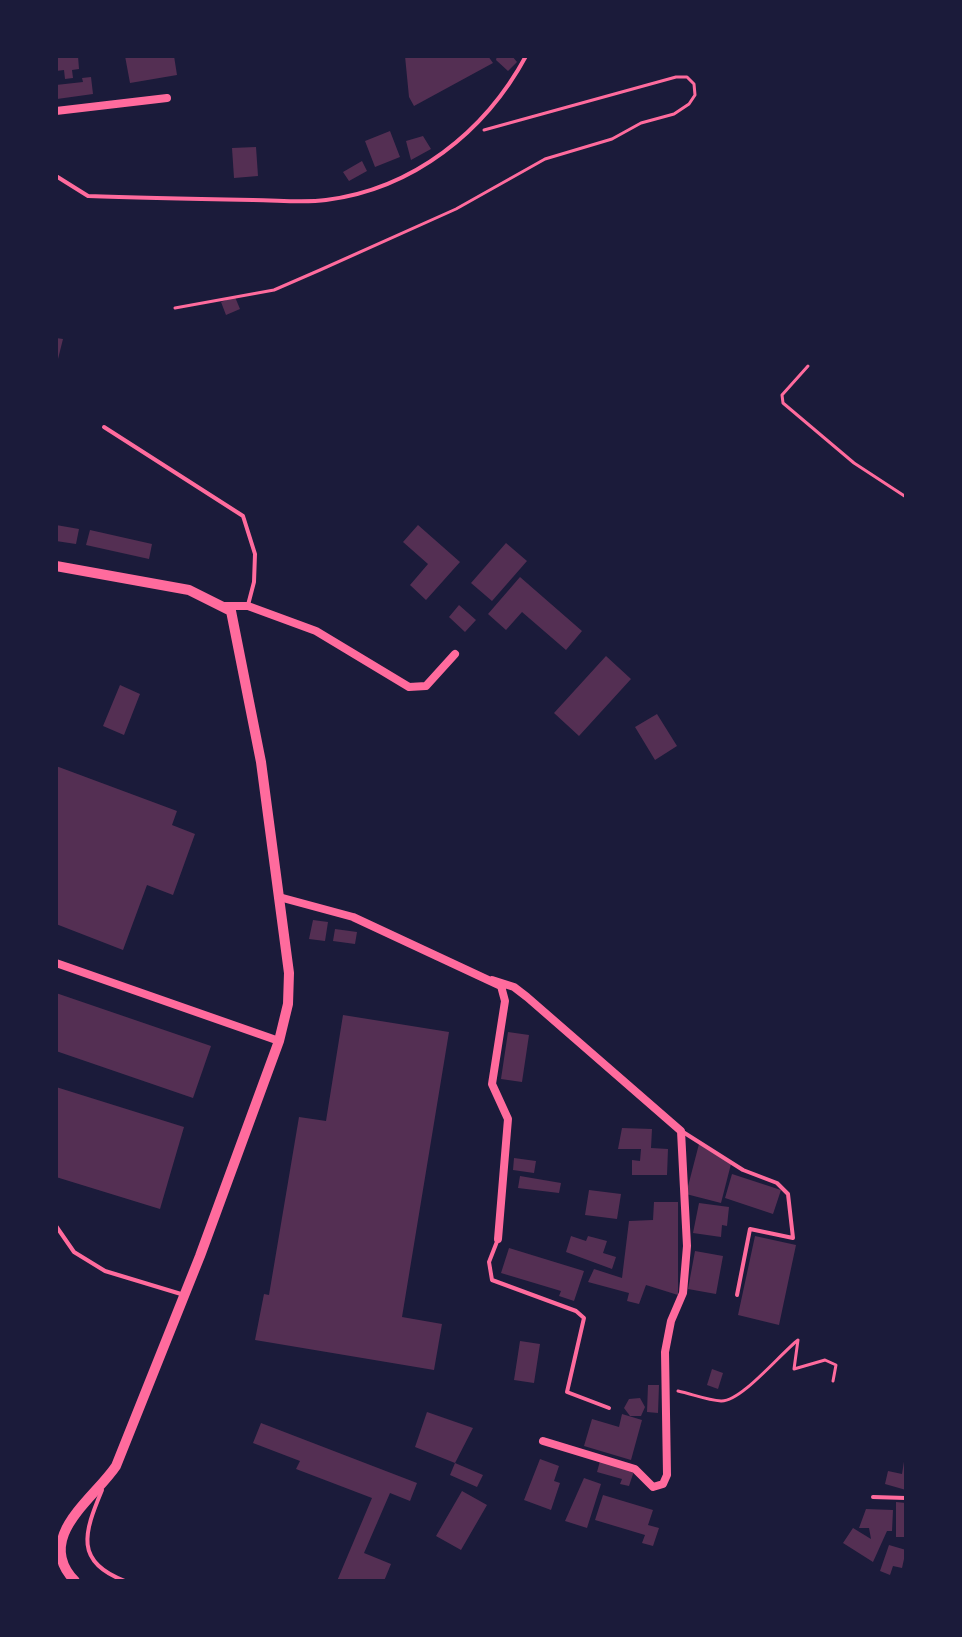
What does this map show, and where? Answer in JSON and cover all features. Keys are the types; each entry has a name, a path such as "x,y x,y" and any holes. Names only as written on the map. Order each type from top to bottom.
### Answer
{"street":[{"path":"56,111 167,98"},
{"path":"56,566 189,590 225,606 248,606 316,631 409,687 426,686 455,654"},
{"path":"75,1581 65,1564 60,1541 72,1514 104,1484 116,1466 279,1041 288,1004 289,973 261,762 233,618 225,606"},
{"path":"279,897 353,917 514,987 681,1131 687,1246 683,1293 671,1321 665,1352 667,1475 658,1487 648,1485 635,1469 543,1441"},
{"path":"56,963 279,1041"},
{"path":"492,980 501,986 505,1001 492,1084 508,1119 498,1239"}],"lane":[{"path":"56,176 88,196 325,200 393,181 451,149 470,134 526,56"},
{"path":"104,427 243,516 255,554 254,582 248,606"},
{"path":"681,1131 743,1170 777,1183 788,1194 793,1238 750,1229 737,1295"},
{"path":"56,1226 74,1252 105,1271 184,1295"},
{"path":"498,1239 489,1262 492,1280 576,1311 584,1318 567,1392 609,1408"},
{"path":"104,1484 88,1528 89,1554 98,1569 125,1581"},
{"path":"873,1497 906,1498"}],"path":[{"path":"175,308 274,290 456,209 545,159 612,139 641,123 674,114 689,104 695,95 694,84 687,77 676,77 470,134"},
{"path":"808,366 782,395 783,403 854,463 906,497"},
{"path":"664,1387 724,1401 749,1390 764,1369 798,1340 794,1369 825,1360 836,1365 833,1381"}],"building":[{"path":"56,56 78,56 79,69 72,70 73,78 65,79 64,70 56,71"},
{"path":"125,56 174,56 177,75 130,83"},
{"path":"405,56 488,56 493,63 414,106 409,97"},
{"path":"497,56 512,56 517,62 508,71 496,60"},
{"path":"91,77 93,94 57,99 56,85 83,82 82,78"},
{"path":"390,131 400,157 375,167 365,141"},
{"path":"423,136 431,149 411,160 406,141"},
{"path":"256,147 258,176 234,178 232,148"},
{"path":"362,161 367,171 349,181 343,172"},
{"path":"235,297 240,309 226,315 221,302"},
{"path":"56,338 63,339 57,363 56,363"},
{"path":"56,525 79,529 76,544 56,541"},
{"path":"418,525 460,562 426,600 410,585 428,564 403,542"},
{"path":"90,530 152,544 149,559 86,545"},
{"path":"506,543 527,561 492,601 471,583"},
{"path":"520,577 582,631 566,650 522,612 506,630 488,614"},
{"path":"459,605 476,620 465,632 449,617"},
{"path":"606,656 631,679 579,736 554,713"},
{"path":"120,685 140,694 124,735 103,726"},
{"path":"657,714 677,746 655,760 635,727"},
{"path":"56,766 177,811 172,825 195,834 173,895 147,885 123,950 56,924"},
{"path":"313,920 328,922 325,941 309,939"},
{"path":"335,929 357,932 355,944 333,941"},
{"path":"56,993 211,1046 193,1098 56,1051"},
{"path":"343,1015 449,1032 402,1317 442,1324 434,1370 255,1340 264,1294 269,1295 299,1117 326,1121"},
{"path":"508,1032 529,1035 522,1082 501,1079"},
{"path":"56,1087 184,1127 160,1209 56,1177"},
{"path":"622,1128 652,1129 651,1148 668,1149 667,1175 632,1175 632,1160 640,1161 641,1149 618,1149"},
{"path":"699,1144 731,1164 721,1203 686,1194"},
{"path":"514,1158 536,1161 534,1173 513,1170"},
{"path":"732,1174 781,1190 773,1214 725,1198"},
{"path":"520,1176 561,1183 559,1193 518,1188"},
{"path":"589,1190 621,1194 617,1219 585,1215"},
{"path":"654,1202 678,1202 678,1295 646,1285 639,1304 627,1301 629,1293 588,1282 594,1269 622,1278 629,1221 653,1220"},
{"path":"699,1203 729,1207 727,1226 722,1225 721,1237 693,1233"},
{"path":"571,1236 586,1241 588,1236 607,1241 603,1253 616,1257 612,1269 566,1252"},
{"path":"755,1236 796,1245 779,1325 738,1315"},
{"path":"509,1248 584,1271 574,1301 559,1296 561,1291 501,1273"},
{"path":"695,1251 723,1256 716,1294 688,1289"},
{"path":"520,1341 540,1344 534,1383 514,1380"},
{"path":"712,1369 723,1373 718,1389 707,1385"},
{"path":"648,1385 659,1385 658,1413 647,1412"},
{"path":"640,1398 645,1407 641,1416 630,1416 624,1408 629,1399"},
{"path":"427,1412 473,1428 455,1463 415,1447"},
{"path":"622,1414 642,1420 631,1460 584,1446 592,1419 619,1427"},
{"path":"261,1423 417,1483 410,1501 390,1493 364,1553 391,1564 384,1581 337,1581 372,1498 296,1469 300,1461 253,1443"},
{"path":"906,1449 906,1490 885,1484 888,1471 902,1474"},
{"path":"540,1459 559,1466 554,1481 560,1483 551,1510 524,1500"},
{"path":"600,1461 634,1471 629,1486 620,1484 622,1479 597,1472"},
{"path":"455,1463 483,1475 477,1487 450,1475"},
{"path":"584,1478 601,1484 587,1528 565,1521"},
{"path":"462,1491 487,1505 461,1550 436,1536"},
{"path":"603,1495 653,1510 648,1525 659,1528 653,1546 642,1543 645,1535 595,1520"},
{"path":"896,1502 906,1503 906,1537 896,1537"},
{"path":"866,1509 893,1510 892,1531 887,1531 873,1562 843,1543 853,1528 871,1539 869,1528 859,1528"},
{"path":"889,1545 906,1550 902,1568 893,1566 890,1575 880,1571"}]}
